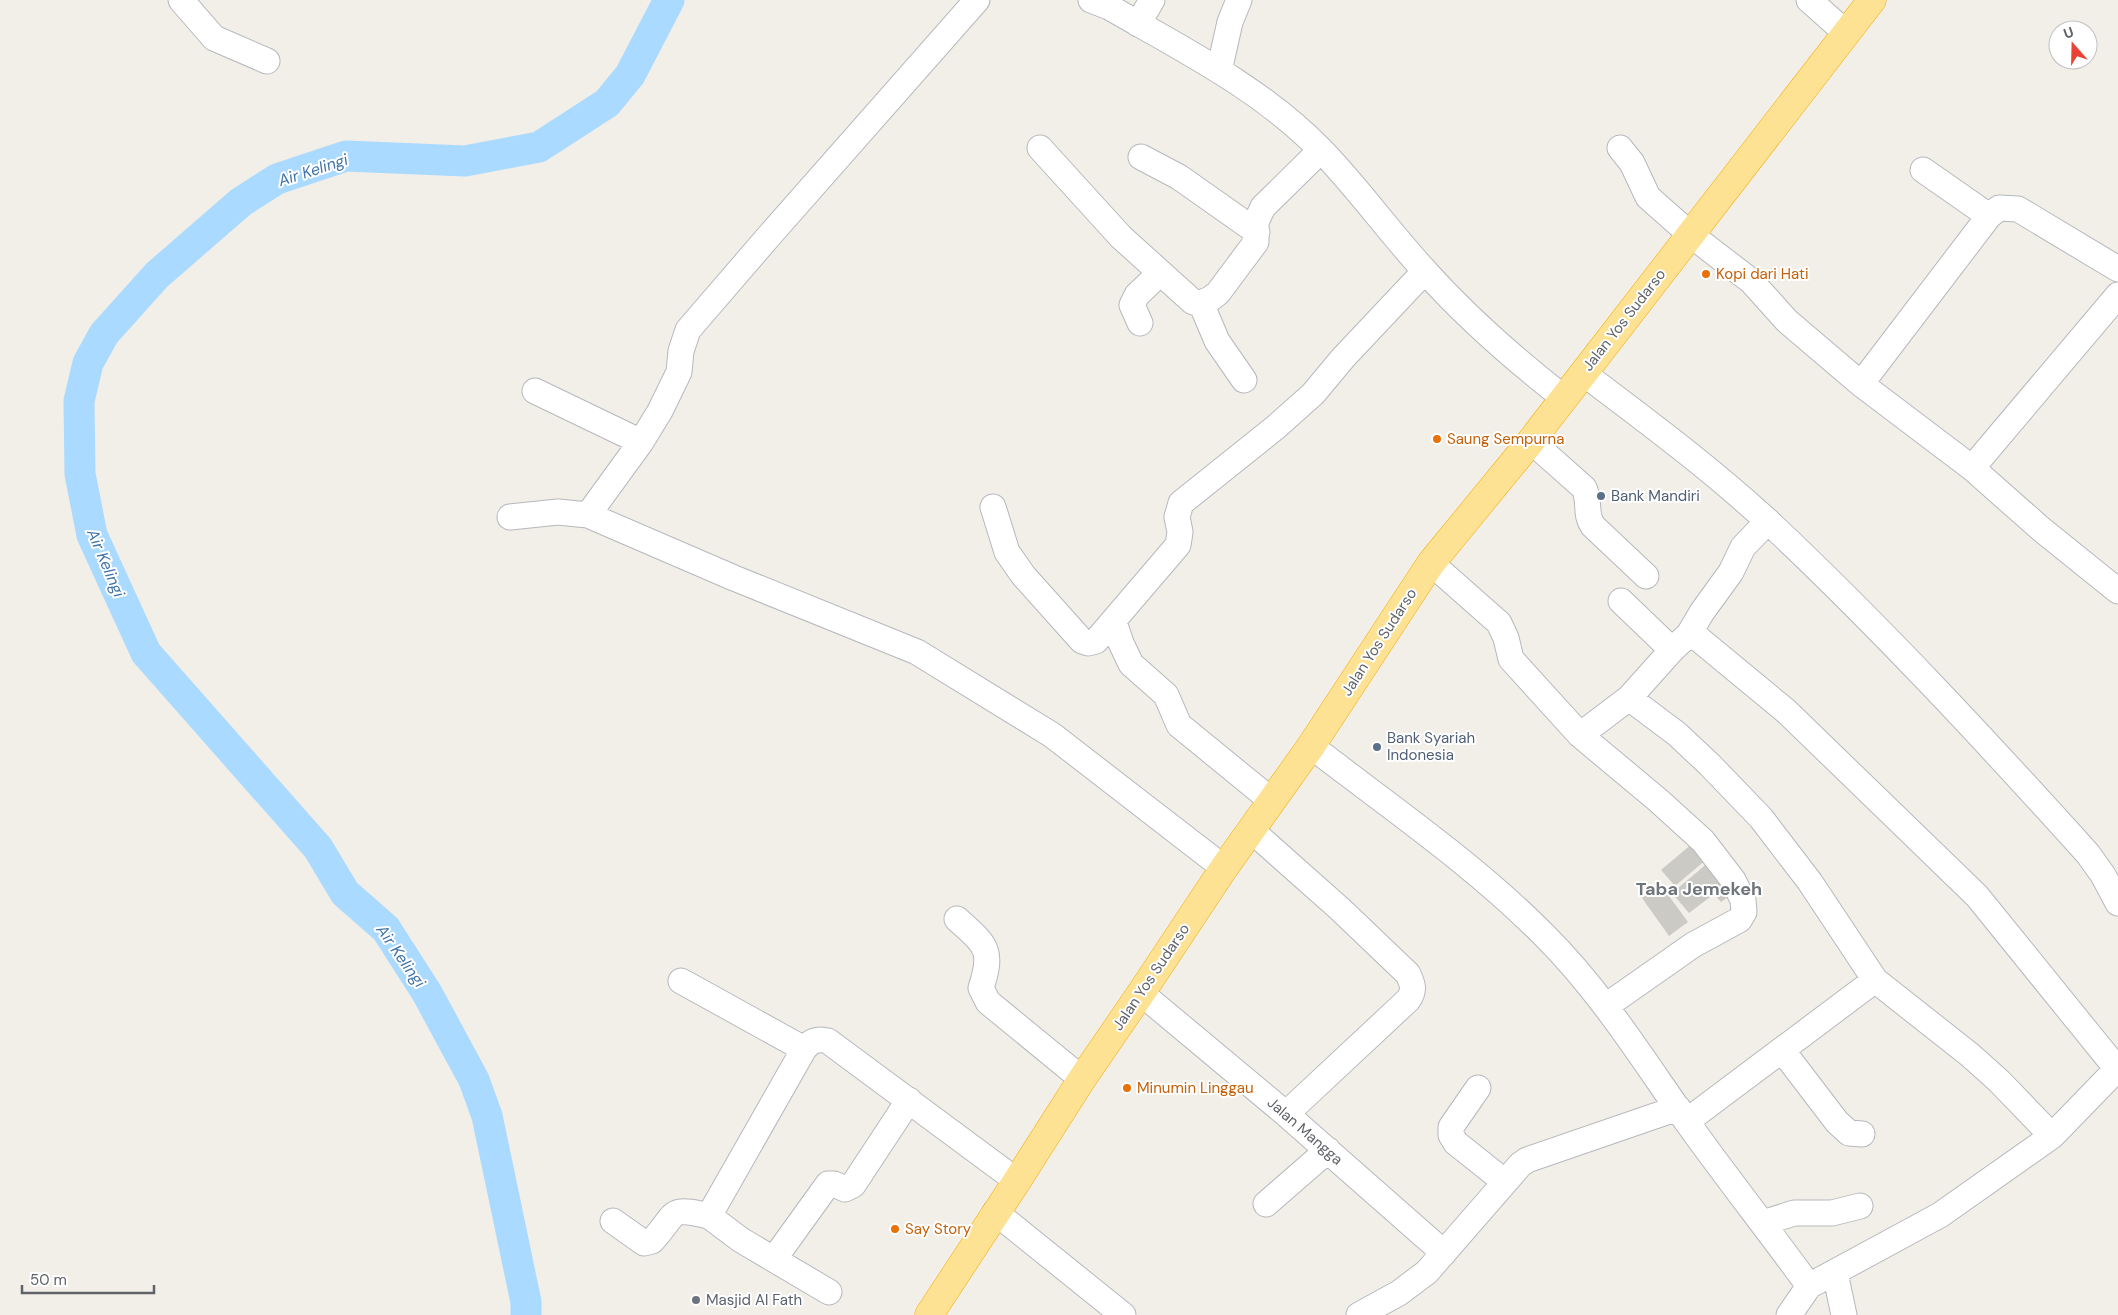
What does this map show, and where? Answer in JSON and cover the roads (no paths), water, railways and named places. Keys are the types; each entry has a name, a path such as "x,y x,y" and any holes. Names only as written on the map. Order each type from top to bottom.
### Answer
{"highway":[{"name":"Jalan Yos Sudarso","path":"929,1315 1082,1079 1224,868 1311,746 1430,563 1531,441 1872,0"}],"street":[{"path":"182,0 214,38 267,61"},
{"path":"588,515 641,442 660,411 678,372 681,351 688,330 768,236 977,0"},
{"path":"1091,0 1109,7 1219,71 1284,116 1321,150 1425,271 1507,352 1564,398"},
{"path":"1138,24 1152,0"},
{"path":"1219,71 1230,22 1239,0"},
{"path":"1809,0 1846,33"},
{"path":"1040,148 1121,238 1193,302 1201,303 1210,300 1218,292 1256,242 1256,222 1263,207 1321,150"},
{"path":"1620,148 1632,163 1648,197 1691,235 1751,281 1787,321 1862,384 1972,468 2041,529 2118,591"},
{"path":"1141,156 1179,177 1257,232"},
{"path":"1923,170 1989,216"},
{"path":"1862,384 1989,216 1999,208 2018,210 2118,269"},
{"path":"993,507 1007,552 1023,575 1082,641 1088,643 1096,641 1178,545 1180,532 1177,517 1181,503 1314,394 1343,358 1425,271"},
{"path":"1140,323 1132,305 1137,295 1160,273"},
{"path":"1972,468 2118,295"},
{"path":"1201,303 1217,341 1244,380"},
{"path":"1582,373 1670,438 1768,522 1925,675 2088,854 2111,871 2118,903"},
{"path":"535,391 641,442"},
{"path":"1531,441 1584,488 1588,496 1587,518 1646,576"},
{"path":"510,517 558,512 588,515 734,578 917,652 1052,735 1224,868"},
{"path":"1580,735 1630,698 1680,642 1731,572 1743,548 1768,522"},
{"path":"1430,563 1499,622 1506,638 1511,659 1580,735 1660,801 1703,841 1733,880 1743,900 1744,912 1739,920 1693,945 1606,1006"},
{"path":"1622,601 1680,642 1700,640 1786,711 1977,896 2118,1068 2052,1136 1945,1212 1809,1286 1789,1315"},
{"path":"1114,622 1121,644 1131,664 1166,696 1179,724 1272,801"},
{"path":"1630,698 1677,734 1710,765 1760,818 1810,882 1875,980 1970,1055 1999,1081 2052,1136"},
{"path":"1311,746 1492,886 1545,936 1606,1006 1682,1114 1809,1286"},
{"path":"1251,830 1340,909 1408,974 1413,985 1413,993 1408,1000 1286,1114"},
{"path":"957,918 982,942 986,951 988,963 981,988 988,1002 1082,1079"},
{"path":"1359,1315 1406,1288 1427,1272 1520,1165 1536,1156 1682,1114 1782,1050 1875,980"},
{"path":"681,981 804,1049"},
{"name":"Jalan Mangga","path":"1141,993 1328,1150 1444,1253"},
{"path":"709,1216 804,1049 817,1039 828,1041 1017,1181"},
{"path":"1782,1050 1837,1122 1849,1133 1862,1134"},
{"path":"1478,1088 1451,1127 1451,1135 1456,1143 1504,1182"},
{"path":"774,1259 824,1187 830,1183 845,1189 853,1186 909,1100"},
{"path":"1266,1204 1328,1150"},
{"path":"1763,1223 1794,1213 1832,1213 1860,1206"},
{"path":"613,1221 644,1242 652,1241 675,1213 682,1210 709,1216 741,1240 829,1292"},
{"path":"996,1212 1113,1312"},
{"path":"1835,1273 1844,1315"}],"waterway":[{"name":"Air Kelingi","path":"526,1315 526,1302 487,1116 474,1080 427,993 386,929 345,893 318,848 146,653 92,535 80,474 79,401 88,363 104,334 157,275 241,202 277,179 346,156 465,161 539,147 607,103 630,75 669,0"}],"place":[{"name":"Kopi dari Hati","path":"1706,274"},
{"name":"Saung Sempurna","path":"1437,439"},
{"name":"Bank Mandiri","path":"1601,496"},
{"name":"Bank Syariah Indonesia","path":"1377,747"},
{"name":"Minumin Linggau","path":"1127,1088"},
{"name":"Say Story","path":"895,1229"},
{"name":"Masjid Al Fath","path":"696,1300"}],"district":[{"name":"Taba Jemekeh","path":"1699,889"}]}
